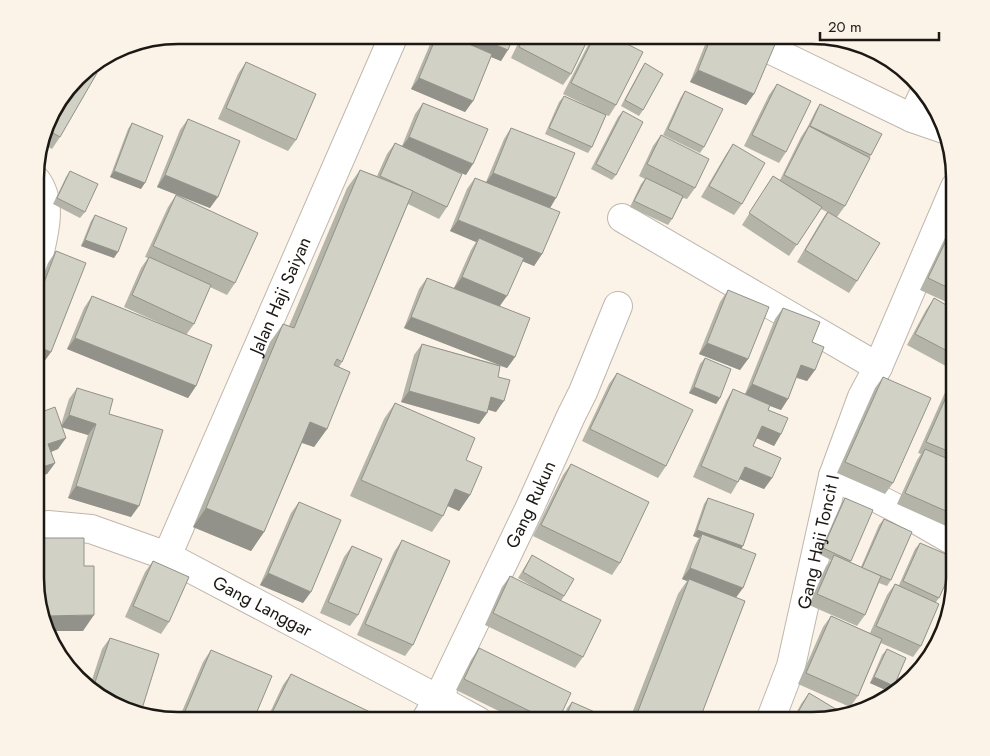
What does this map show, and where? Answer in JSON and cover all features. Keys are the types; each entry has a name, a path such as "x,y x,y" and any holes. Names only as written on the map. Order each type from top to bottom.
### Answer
{"street":[{"name":"Jalan Haji Saiyan","path":"167,556 390,44"},
{"path":"759,44 912,118 936,125"},
{"path":"912,118 921,99"},
{"path":"44,194 46,204 44,229"},
{"name":"Gang Haji Toncit I","path":"773,712 791,666 833,476 862,397 878,367 946,208"},
{"path":"622,218 878,367"},
{"name":"Gang Rukun","path":"432,710 534,498 586,384 618,306"},
{"path":"833,476 898,509 946,537"},
{"name":"Gang Langgar","path":"44,525 91,529 167,556 432,710"}],"building":[{"path":"433,44 469,44 492,54 473,101 419,78"},
{"path":"494,44 510,44 508,50"},
{"path":"520,44 586,44 571,74 519,47"},
{"path":"590,44 627,44 643,52 616,105 571,83"},
{"path":"708,44 775,44 754,94 698,70"},
{"path":"246,62 316,94 296,140 226,108"},
{"path":"645,63 663,74 643,110 625,100"},
{"path":"95,72 97,73 60,137 52,132 62,111 71,96 89,77"},
{"path":"777,84 811,101 786,152 752,135"},
{"path":"685,91 723,109 704,147 668,129"},
{"path":"564,96 606,115 592,147 549,128"},
{"path":"423,103 488,129 473,164 409,137"},
{"path":"820,104 882,134 871,155 810,126"},
{"path":"623,111 643,122 616,175 596,164"},
{"path":"188,119 240,141 218,197 165,175"},
{"path":"132,123 163,136 145,183 114,171"},
{"path":"809,126 870,158 845,206 784,175"},
{"path":"511,128 575,153 556,198 493,173"},
{"path":"661,135 709,159 695,188 647,164"},
{"path":"395,143 462,174 447,207 380,176"},
{"path":"733,144 765,163 742,204 709,186"},
{"path":"360,170 413,191 342,362 337,359 334,365 350,372 327,429 310,422 264,532 206,508 283,324 294,328"},
{"path":"70,171 98,184 85,212 57,198"},
{"path":"773,176 822,207 797,245 749,213"},
{"path":"475,178 560,212 542,254 458,220"},
{"path":"646,178 683,196 672,219 634,201"},
{"path":"176,195 258,233 235,283 153,246"},
{"path":"828,212 880,243 857,281 805,250"},
{"path":"95,215 127,228 118,252 85,240"},
{"path":"479,238 524,258 507,296 462,277"},
{"path":"946,241 946,287 928,278"},
{"path":"56,251 86,263 51,352 44,349 44,283"},
{"path":"149,257 211,285 194,324 132,295"},
{"path":"427,278 530,318 515,357 411,317"},
{"path":"728,290 769,307 748,359 707,343"},
{"path":"92,296 212,345 196,386 75,338"},
{"path":"934,298 946,305 946,350 915,334"},
{"path":"783,308 820,322 812,342 824,347 815,370 801,365 788,399 752,384"},
{"path":"422,344 500,366 498,377 510,380 504,401 491,397 487,413 409,391"},
{"path":"705,358 731,369 720,398 694,387"},
{"path":"617,373 693,410 666,466 590,429"},
{"path":"883,377 931,398 893,483 845,462"},
{"path":"77,388 113,399 109,414 163,430 139,506 76,486 96,424 69,415"},
{"path":"733,389 770,405 768,410 788,418 781,434 762,426 753,446 781,458 772,478 745,467 738,482 701,466"},
{"path":"946,397 946,450 926,442"},
{"path":"395,403 475,438 466,460 482,467 470,495 455,489 443,516 361,480"},
{"path":"55,407 66,438 48,444 55,463 44,466 44,411"},
{"path":"925,449 946,458 946,511 905,493"},
{"path":"571,464 649,502 620,563 541,525"},
{"path":"708,498 754,514 743,546 697,530"},
{"path":"845,498 873,510 851,561 823,548"},
{"path":"299,502 341,520 311,592 268,573"},
{"path":"884,519 912,532 891,580 862,568"},
{"path":"702,534 756,554 743,588 690,568"},
{"path":"44,538 84,538 84,566 94,566 94,615 49,616 44,587"},
{"path":"402,540 450,561 413,645 365,624"},
{"path":"920,543 946,554 946,583 939,598 903,581"},
{"path":"352,546 382,559 358,615 328,602"},
{"path":"532,555 574,579 564,596 523,572"},
{"path":"834,555 881,576 865,615 817,594"},
{"path":"153,561 189,577 169,622 133,606"},
{"path":"510,576 601,620 583,657 493,613"},
{"path":"689,579 745,601 702,712 638,711"},
{"path":"895,584 939,604 921,646 876,626"},
{"path":"831,616 882,639 858,696 806,673"},
{"path":"110,638 159,654 142,708 126,702 94,684"},
{"path":"479,648 571,693 562,712 532,712 464,679"},
{"path":"887,649 906,658 893,686 874,677"},
{"path":"211,650 272,676 257,712 185,712"},
{"path":"291,674 370,712 272,712"},
{"path":"809,693 838,710 821,712 798,712"},
{"path":"572,702 595,712 568,712"}]}
